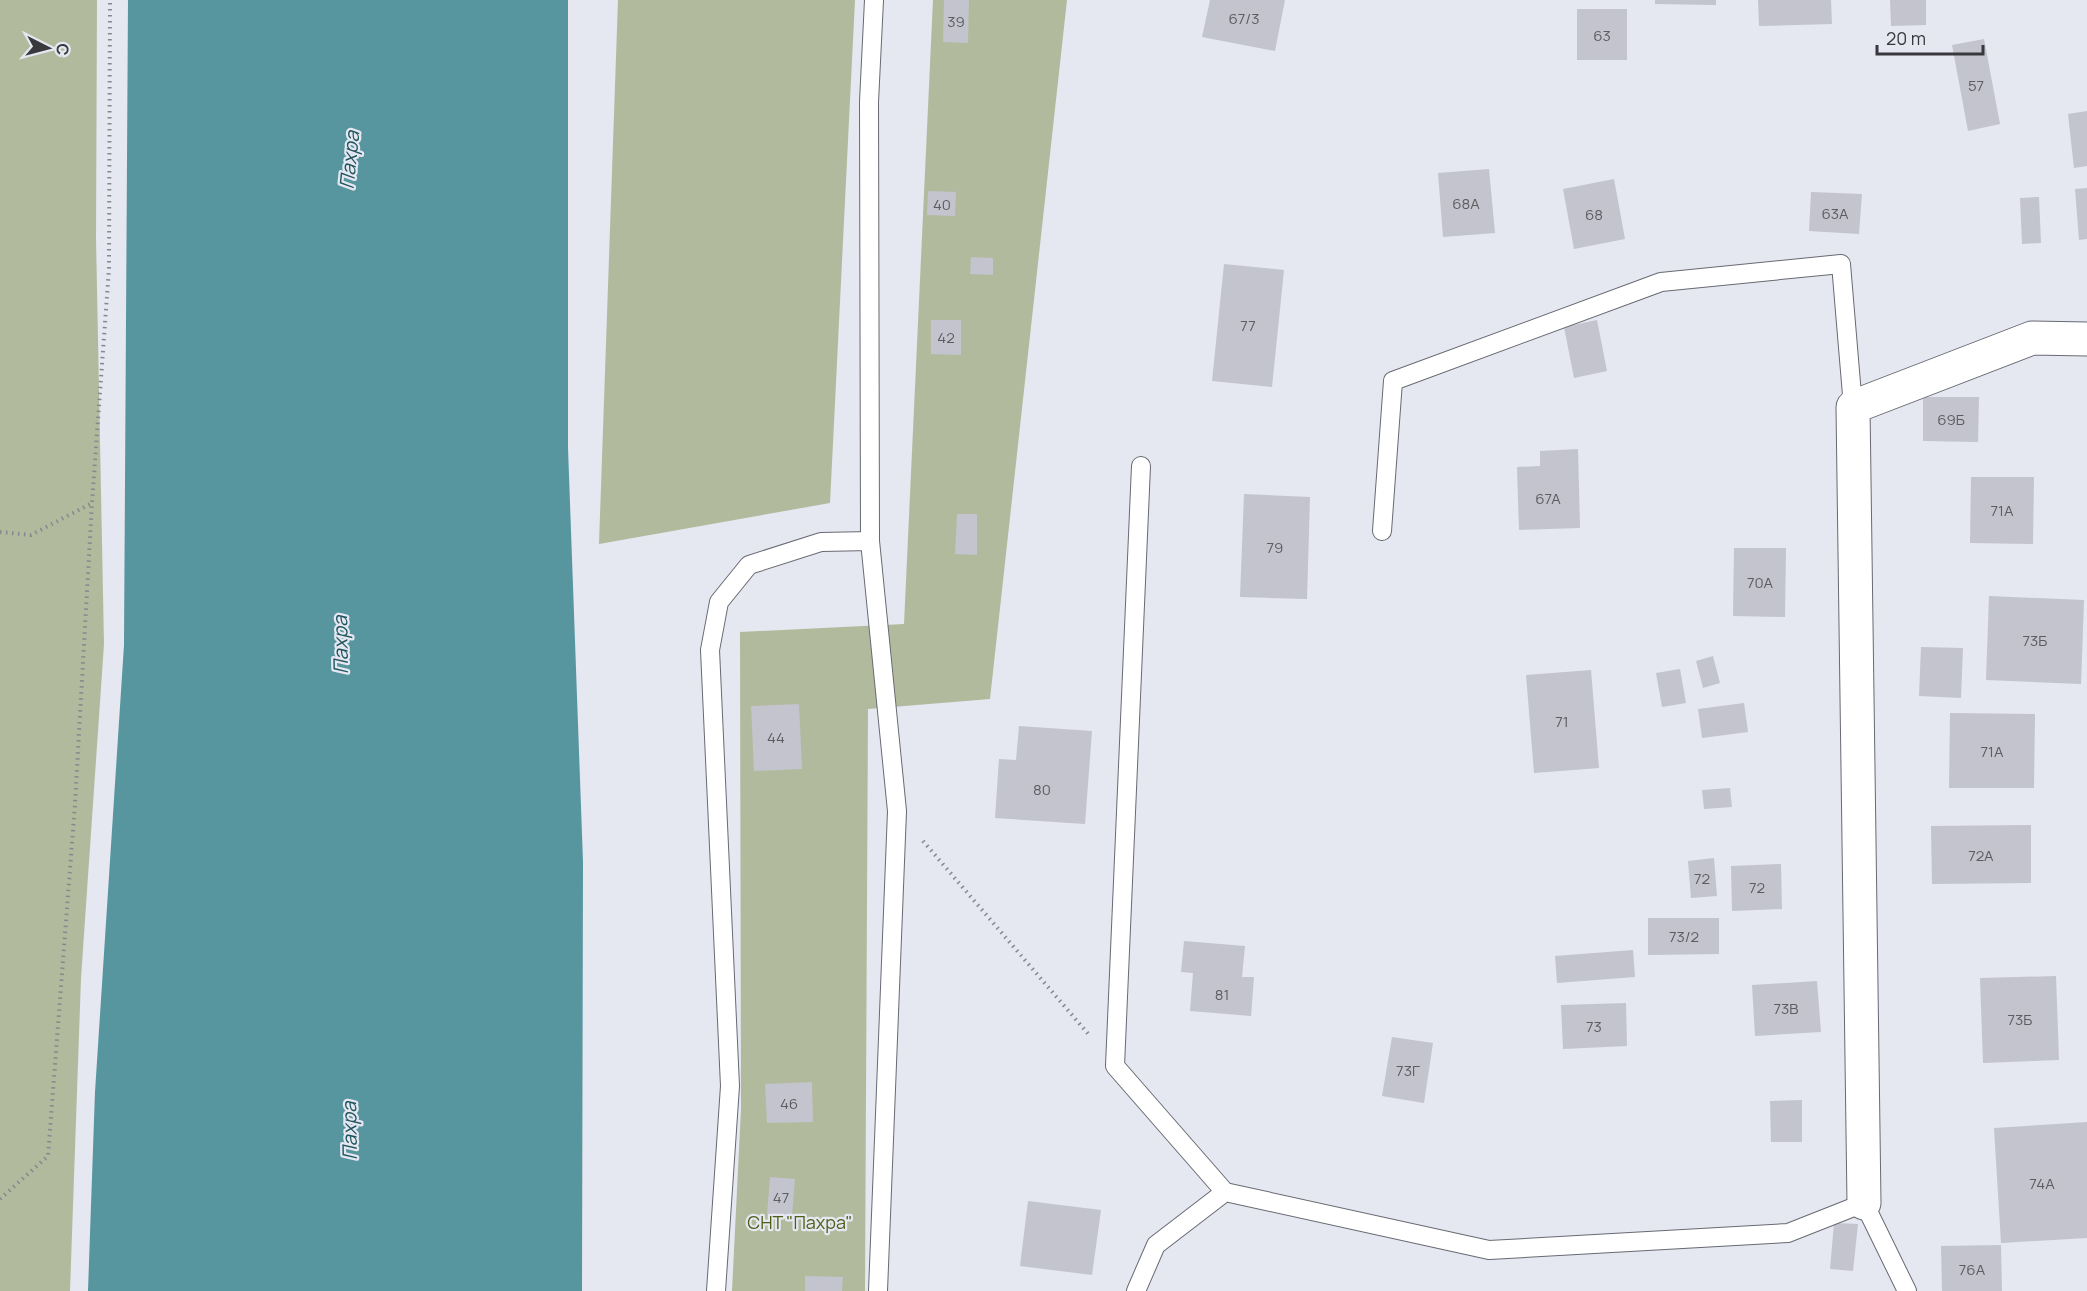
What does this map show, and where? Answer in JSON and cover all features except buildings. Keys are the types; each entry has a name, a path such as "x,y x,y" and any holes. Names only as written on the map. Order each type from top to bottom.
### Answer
{"street":[{"path":"1864,1203 1853,407 2032,338 2087,339"}],"lane":[{"path":"874,0 869,102 870,541 897,810 878,1291"},
{"path":"1382,531 1393,381 1661,282 1841,264 1853,407"},
{"path":"1141,466 1115,1066 1225,1192 1489,1250 1788,1233 1864,1203 1907,1291"},
{"path":"717,1291 730,1086 710,650 719,602 749,566 821,542 870,541"},
{"path":"1136,1291 1156,1245 1225,1192"}],"path":[{"path":"0,1199 48,1156 75,804 92,504 109,268 110,0"},
{"path":"0,532 31,535 92,504"},
{"path":"897,810 1115,1066"}],"green space":[{"path":"0,0 97,0 96,238 104,644 81,978 70,1291 0,1291"},
{"path":"618,0 855,0 830,503 599,544"},
{"name":"СНТ \"Пахра\"","path":"933,0 1067,0 990,699 868,709 865,1291 732,1291 741,1109 740,632 904,624"}],"water":[{"name":"Пахра","path":"128,0 568,0 568,448 583,862 582,1291 88,1291 95,1092 124,645"}]}
